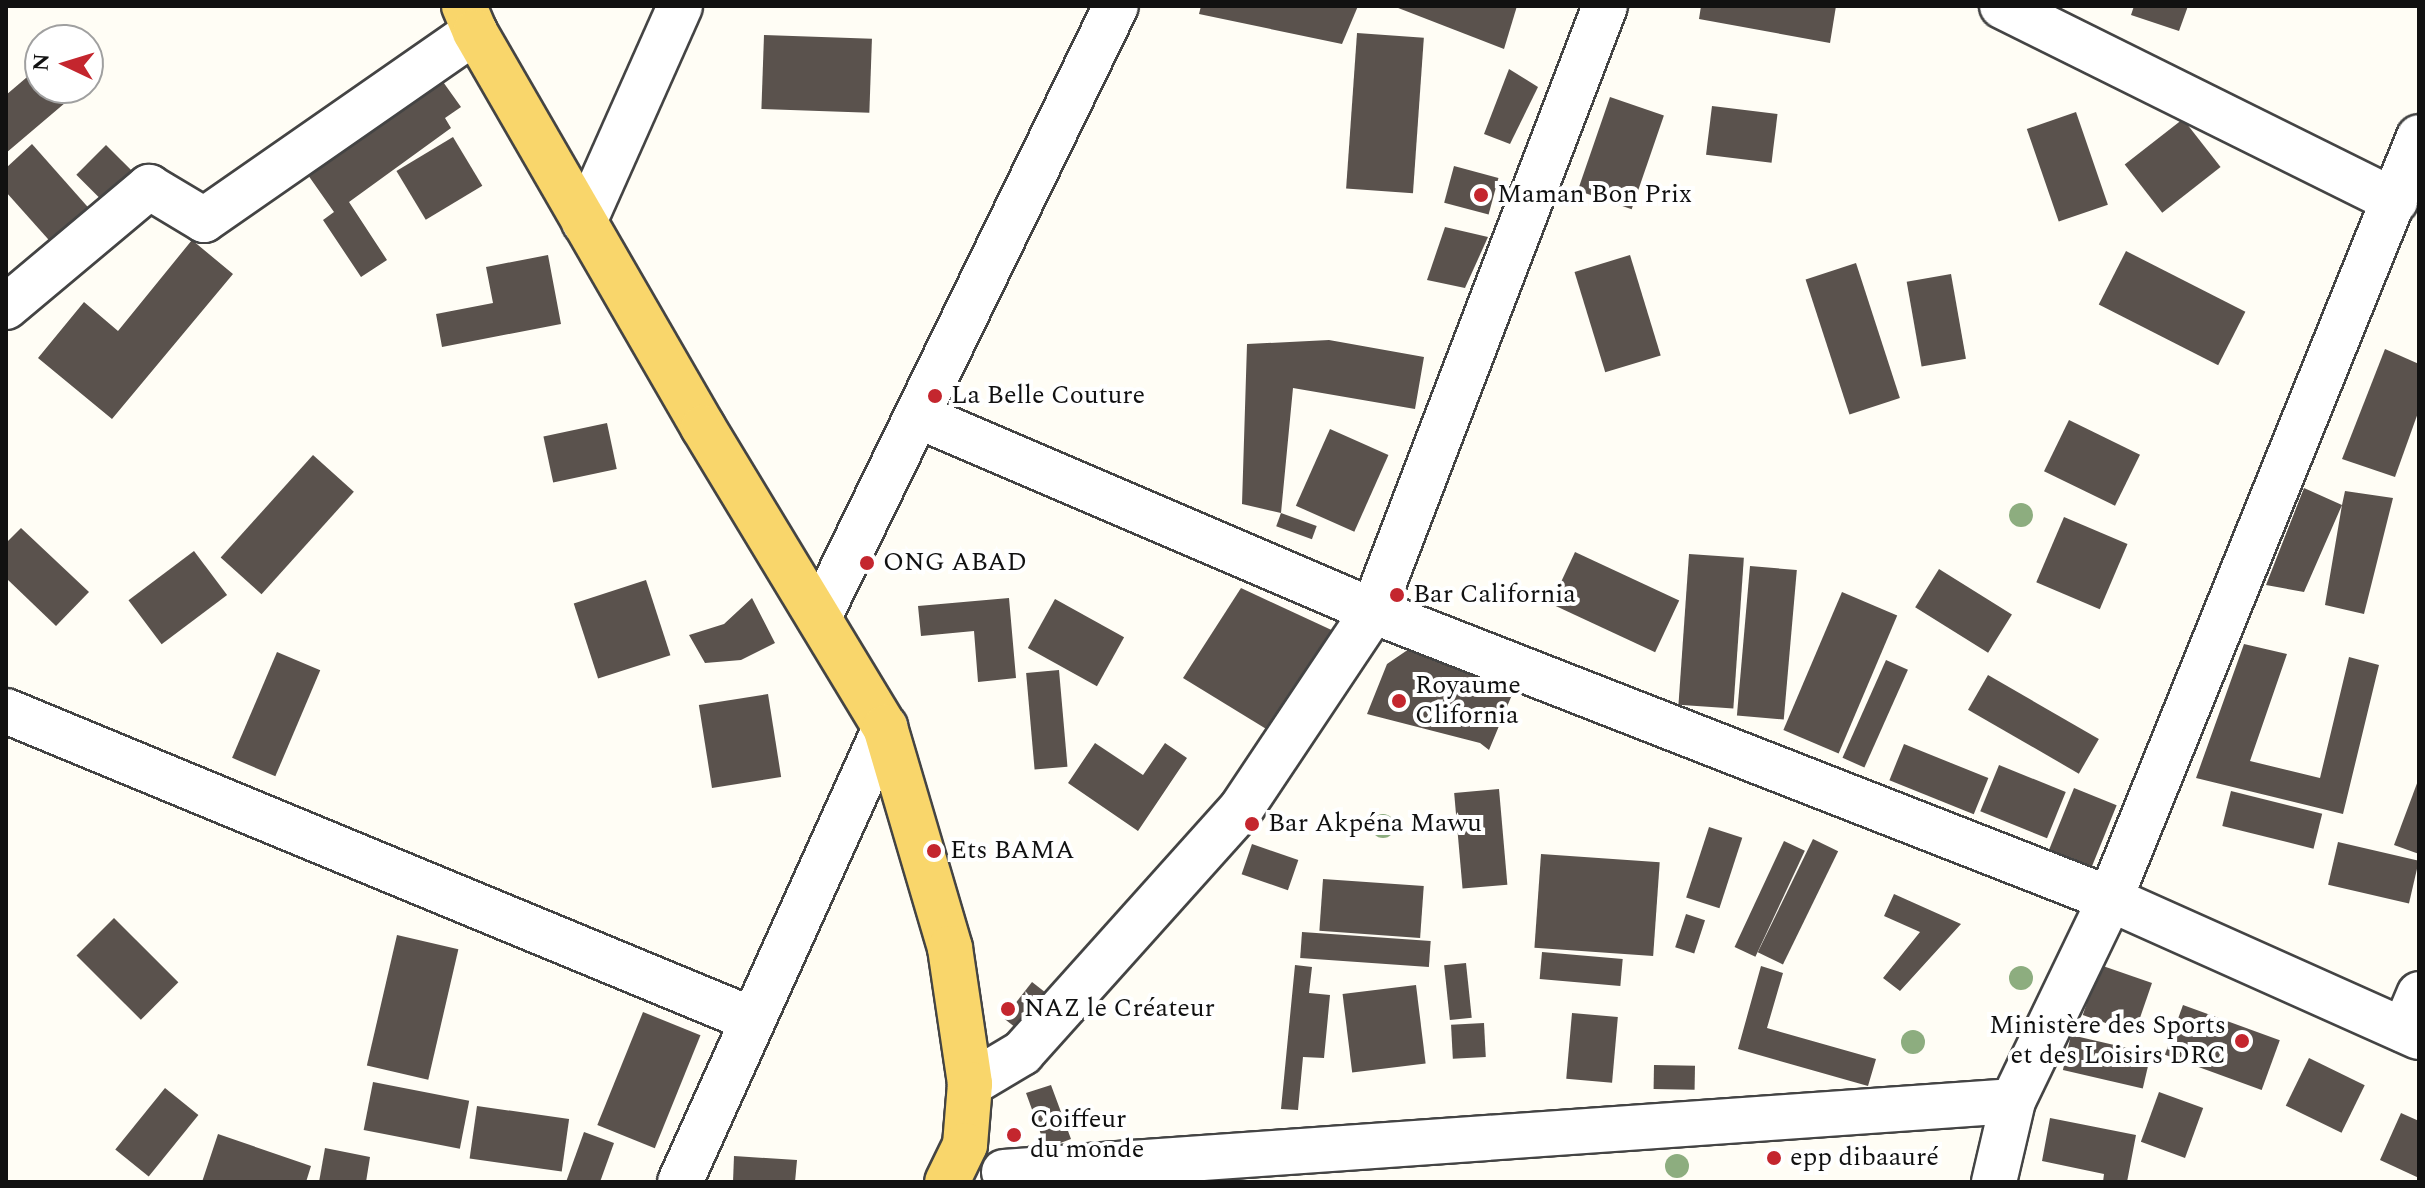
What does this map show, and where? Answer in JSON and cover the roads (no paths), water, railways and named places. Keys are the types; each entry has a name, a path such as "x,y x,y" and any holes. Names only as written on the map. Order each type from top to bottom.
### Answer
{"main road":[{"path":"469,19 584,222 885,727 950,948 970,1084 956,1164"}],"street":[{"path":"584,222 680,6"},
{"path":"819,617 1116,6"},
{"path":"970,1084 1022,1053 1241,809 1373,611 1605,6"},
{"path":"2002,6 2395,201"},
{"path":"6,307 149,187 204,220 469,19"},
{"path":"1994,1182 2013,1101 2110,899 2419,137"},
{"path":"918,416 1373,611 2414,1020"},
{"path":"6,711 753,1020"},
{"path":"680,1182 885,727"},
{"path":"956,1164 1007,1177 2013,1101"}],"place":[{"name":"Maman Bon Prix","path":"1481,195"},
{"name":"La Belle Couture","path":"935,396"},
{"name":"ONG ABAD","path":"867,563"},
{"name":"Bar California","path":"1397,595"},
{"name":"Royaume Clifornia","path":"1399,701"},
{"name":"Bar Akpéna Mawu","path":"1252,824"},
{"name":"Ets BAMA","path":"934,851"},
{"name":"NAZ le Créateur","path":"1008,1009"},
{"name":"Ministère des Sports et des Loisirs DRC","path":"2242,1041"},
{"name":"Coiffeur du monde","path":"1014,1135"},
{"name":"epp dibaauré","path":"1774,1158"}]}
